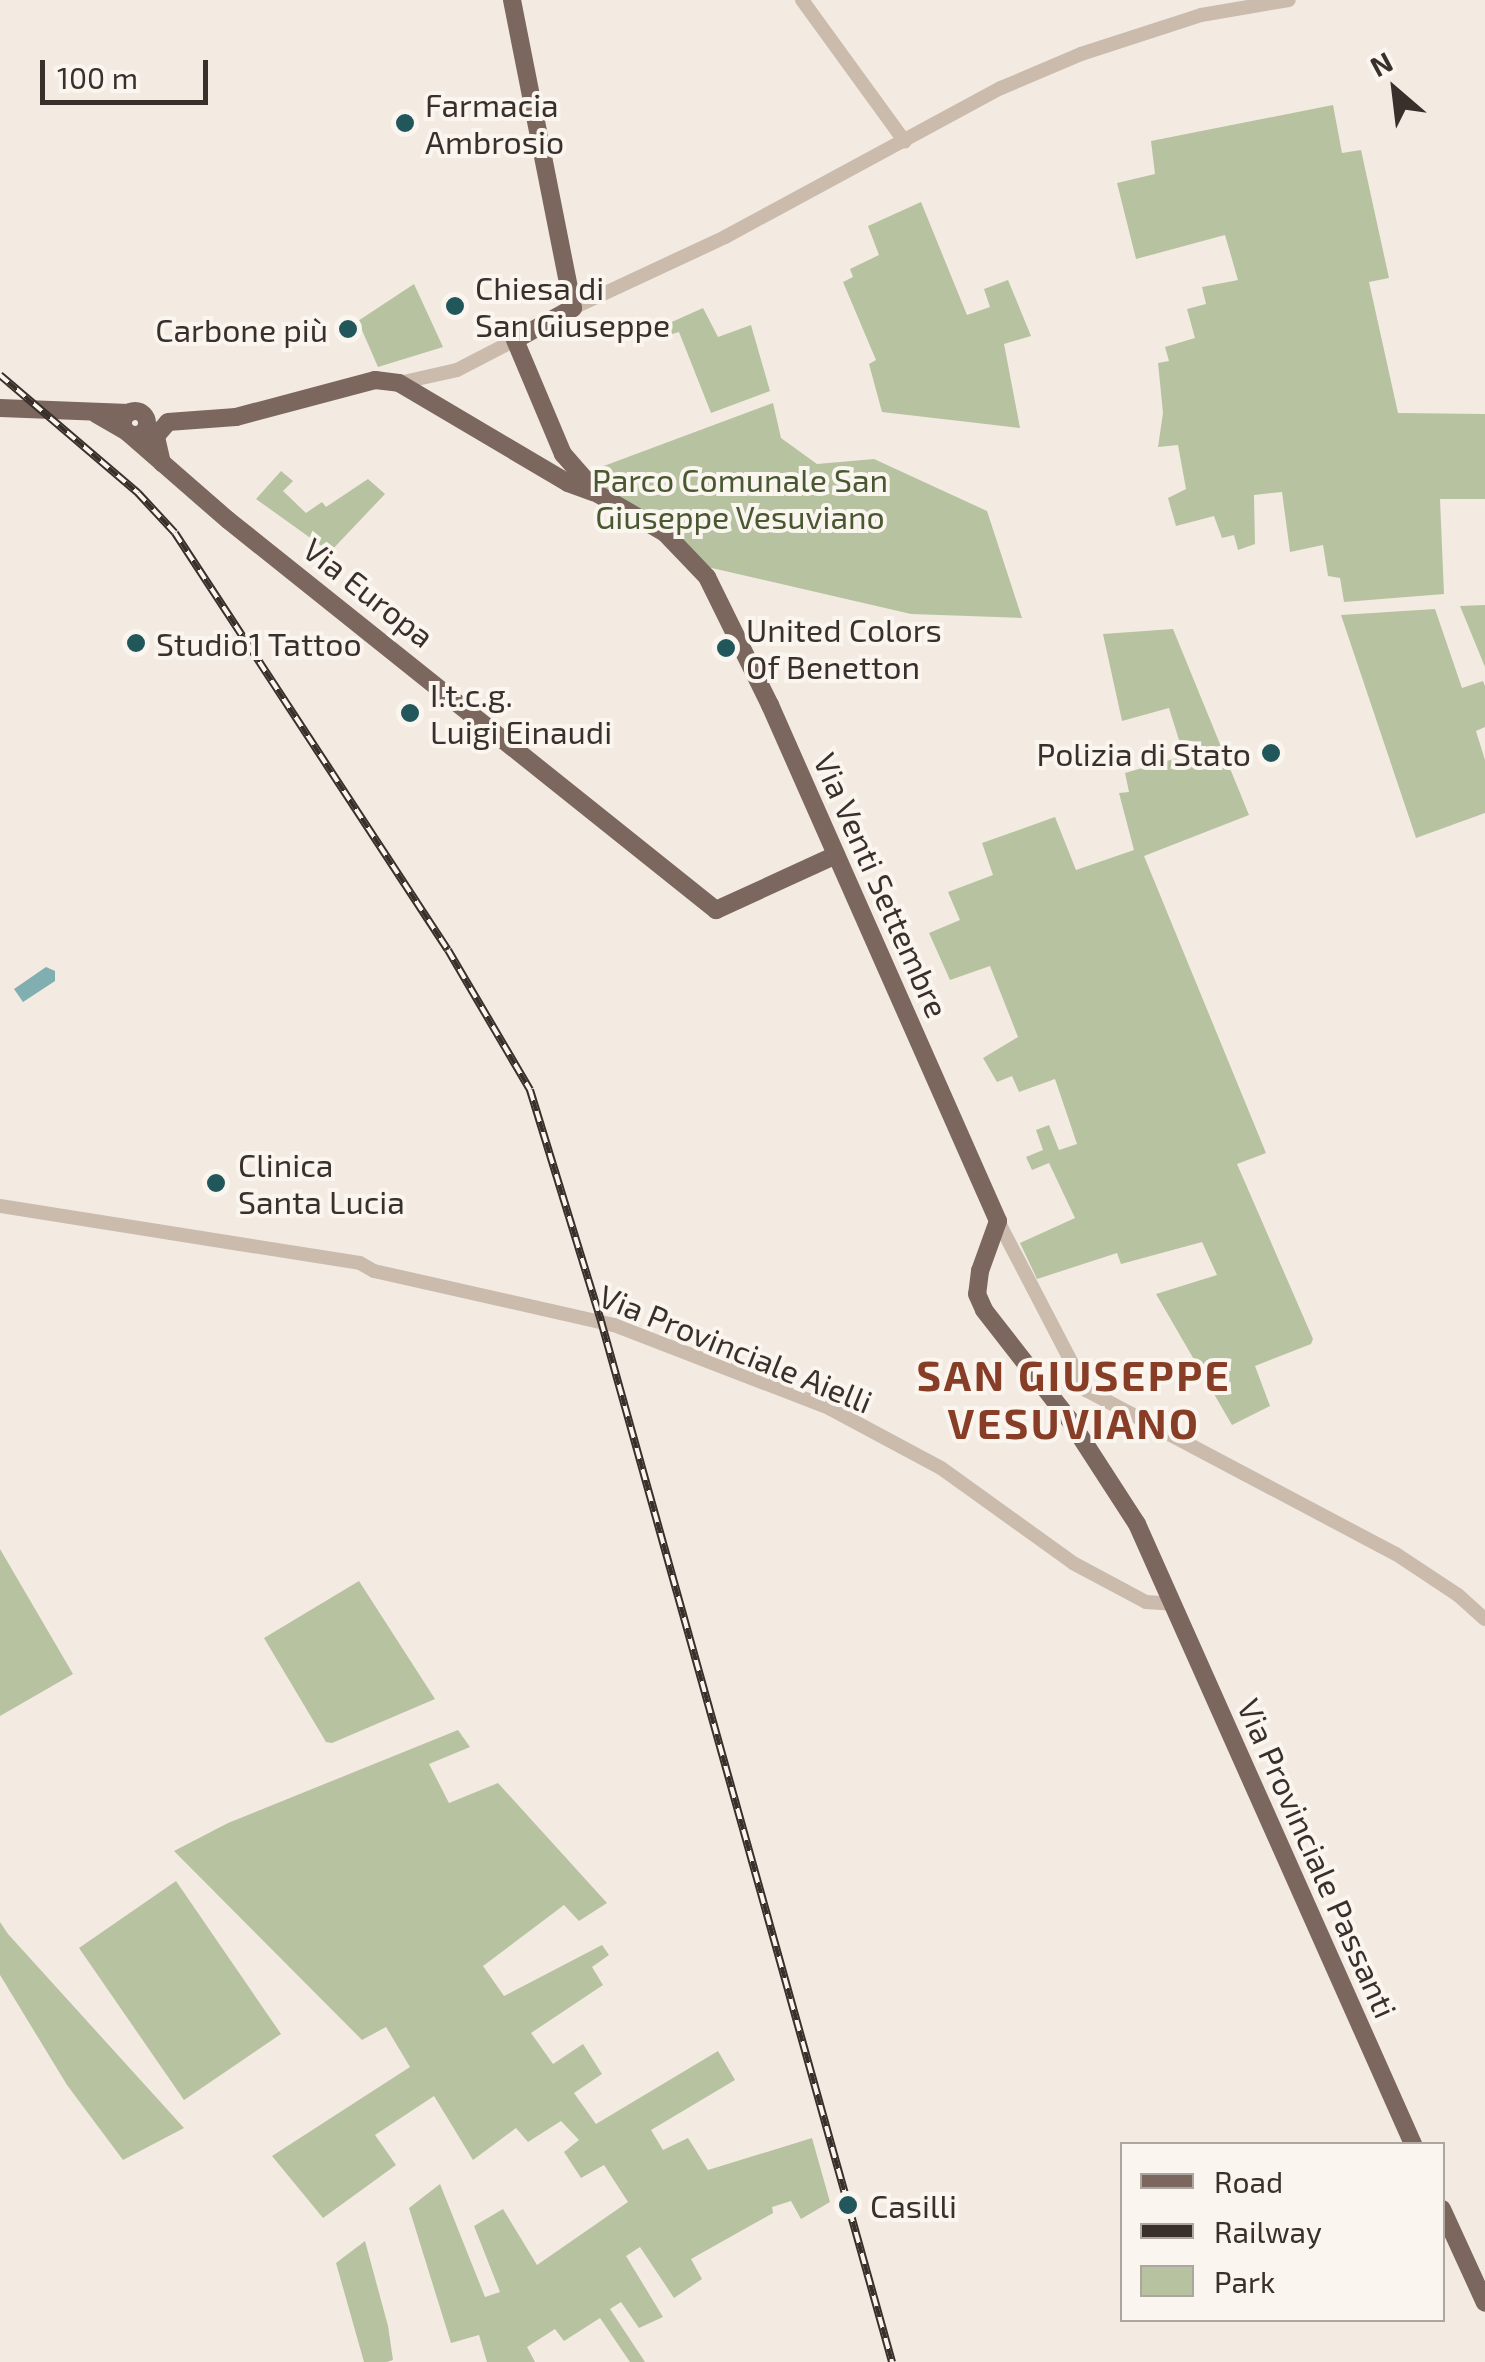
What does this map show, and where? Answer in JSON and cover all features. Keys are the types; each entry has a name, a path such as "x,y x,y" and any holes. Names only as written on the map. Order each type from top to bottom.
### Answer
{"main road":[{"path":"512,0 572,308 516,340 562,454 598,494"},
{"path":"162,463 156,436 162,424 236,417 374,380 399,383 568,483 598,494"},
{"path":"0,408 132,419 206,419"},
{"name":"Via Europa","path":"132,419 162,463 716,910 836,855"},
{"name":"Via Venti Settembre","path":"598,494 664,533 707,577 836,855 998,1221"},
{"name":"Via Provinciale Passanti","path":"998,1221 980,1271 977,1294 984,1310 1116,1488 1413,2142"},
{"path":"1445,2216 1485,2303"}],"street":[{"path":"802,0 904,142"},
{"path":"572,308 725,237 1002,88 1081,54 1200,14 1288,0"},
{"path":"399,383 457,370 516,340"},
{"name":"Via Provinciale Aielli","path":"0,1206 360,1263 374,1271 614,1325 829,1408 942,1468 1073,1564 1146,1602 1170,1600"},
{"path":"998,1221 1086,1390 1396,1554 1458,1595 1485,1619"}],"green space":[{"path":"1333,105 1342,153 1361,150 1389,278 1369,282 1398,413 1485,414 1485,499 1440,499 1444,594 1344,602 1340,578 1328,576 1323,545 1290,552 1282,492 1254,495 1255,544 1238,550 1234,535 1222,538 1214,516 1176,526 1168,498 1186,489 1178,445 1158,447 1163,413 1158,363 1169,361 1165,347 1195,338 1187,309 1206,304 1202,287 1238,280 1225,235 1136,259 1117,183 1155,174 1151,141"},
{"path":"921,202 967,315 990,307 984,289 1008,280 1031,336 1004,344 1020,428 882,412 869,364 876,360 843,282 853,277 850,269 879,255 868,226"},
{"path":"414,284 443,347 378,367 358,321"},
{"path":"703,308 718,337 751,325 770,391 711,413 679,332 669,335 665,325"},
{"name":"Parco Comunale San Giuseppe Vesuviano","path":"773,403 781,438 817,464 874,459 987,511 1022,618 911,614 703,566 603,492 585,473"},
{"path":"281,471 293,481 283,491 306,513 322,502 326,507 368,479 385,494 330,552 256,499"},
{"path":"1485,605 1485,667 1460,606"},
{"path":"1435,609 1462,688 1483,681 1485,686 1485,727 1476,731 1485,760 1485,813 1416,838 1341,615"},
{"path":"1173,629 1249,815 1144,856 1266,1153 1237,1164 1313,1339 1311,1344 1255,1366 1270,1406 1232,1425 1156,1294 1217,1275 1202,1242 1121,1264 1117,1253 1037,1279 1020,1243 1075,1218 1049,1163 1032,1170 1026,1157 1043,1150 1036,1130 1049,1125 1059,1150 1077,1144 1055,1079 1019,1092 1012,1076 997,1082 983,1058 1018,1037 990,966 950,980 929,933 960,920 948,892 993,875 982,843 1055,817 1076,870 1134,850 1119,793 1129,792 1125,773 1184,756 1169,708 1122,721 1103,634"},
{"path":"0,1549 73,1674 0,1716"},
{"path":"359,1581 435,1699 332,1743 326,1742 264,1638"},
{"path":"458,1730 470,1747 429,1764 449,1803 498,1783 607,1903 579,1921 564,1905 483,1966 504,1996 602,1945 609,1955 592,1967 603,1985 531,2033 553,2064 583,2044 602,2074 574,2093 596,2124 718,2051 735,2080 651,2130 663,2150 688,2138 708,2170 812,2138 830,2202 801,2219 791,2201 772,2207 773,2213 691,2259 702,2279 674,2298 640,2247 626,2256 663,2317 639,2328 621,2302 610,2309 645,2362 630,2362 600,2318 564,2341 555,2329 527,2347 535,2362 487,2362 479,2335 451,2343 409,2208 440,2184 485,2297 500,2292 474,2226 503,2209 537,2265 628,2202 604,2165 581,2178 564,2152 579,2140 561,2121 528,2142 516,2128 473,2160 434,2096 375,2135 396,2165 323,2218 272,2156 410,2067 386,2027 362,2040 174,1851 228,1823"},
{"path":"176,1881 281,2034 184,2100 79,1948"},
{"path":"0,1922 184,2128 123,2160 67,2085 0,1975"},
{"path":"365,2241 388,2326 393,2360 387,2362 364,2362 336,2263"}],"water":[{"path":"46,967 55,971 55,981 23,1002 14,989"}],"railway":[{"path":"0,375 138,493 175,533 448,950 530,1090 601,1321 892,2362"}],"place":[{"name":"Farmacia Ambrosio","path":"405,123"},
{"name":"Chiesa di San Giuseppe","path":"455,306"},
{"name":"Carbone più","path":"348,329"},
{"name":"Studio1 Tattoo","path":"136,643"},
{"name":"United Colors Of Benetton","path":"726,648"},
{"name":"I.t.c.g. Luigi Einaudi","path":"410,713"},
{"name":"Polizia di Stato","path":"1271,753"},
{"name":"Clinica Santa Lucia","path":"216,1183"},
{"name":"Casilli","path":"848,2205"}],"district":[{"name":"SAN GIUSEPPE VESUVIANO","path":"1074,1398"}]}
